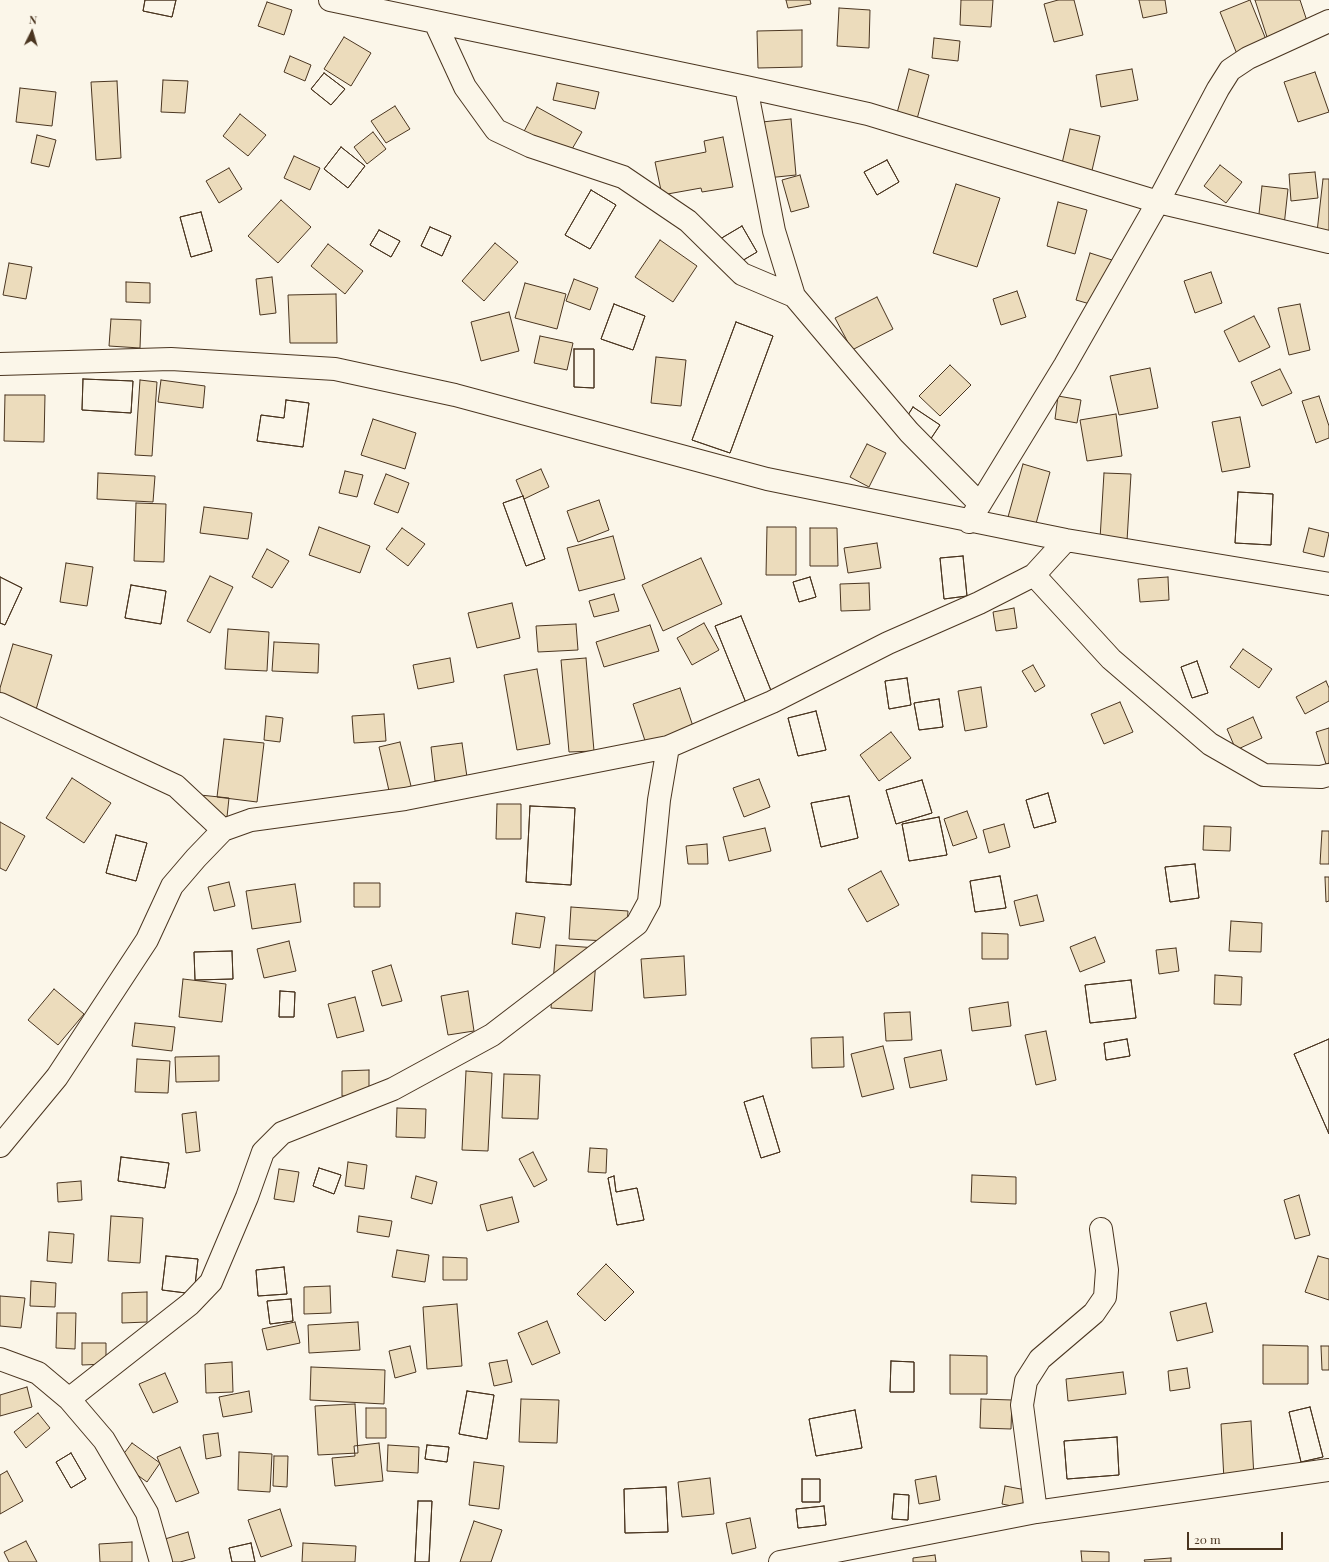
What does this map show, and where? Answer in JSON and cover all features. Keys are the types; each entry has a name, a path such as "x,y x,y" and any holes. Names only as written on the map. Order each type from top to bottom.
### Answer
{"street":[{"path":"330,0 868,114 1158,202 1329,242"},
{"path":"974,513 1065,365 1158,202 1218,89 1230,70 1248,58 1329,21"},
{"path":"435,22 465,86 496,130 530,146 623,177 688,221 742,274 794,296"},
{"path":"746,87 774,231 794,296 909,432 974,513"},
{"path":"0,364 170,359 335,369 455,395 766,479 974,513 1066,540 1329,584"},
{"path":"0,1146 57,1077 147,940 172,886 223,830 251,820 406,799 668,747 772,702 888,643 979,603 1034,575 1066,540"},
{"path":"1034,575 1111,659 1210,744 1264,775 1321,777 1329,775"},
{"path":"0,704 176,786 223,830"},
{"path":"69,1400 190,1304 211,1282 247,1197 263,1152 282,1133 393,1089 492,1035 637,924 649,902 659,800 668,747"},
{"path":"1036,1512 1022,1405 1026,1381 1040,1359 1094,1313 1105,1296 1107,1270 1101,1229"},
{"path":"0,1359 38,1373 69,1400 104,1440 147,1513 161,1562"},
{"path":"780,1562 1036,1512 1329,1470"}],"building":[{"path":"145,0 176,0 172,17 143,11"},
{"path":"145,0 176,0 172,17 143,11"},
{"path":"786,0 810,0 811,4 788,8"},
{"path":"961,0 993,0 991,27 960,25"},
{"path":"1058,0 1074,0 1083,35 1054,42 1044,4"},
{"path":"1139,0 1165,0 1167,13 1143,18"},
{"path":"1250,0 1269,47 1239,59 1220,12"},
{"path":"1255,0 1300,0 1309,27 1268,40"},
{"path":"267,2 292,10 284,35 258,26"},
{"path":"839,8 870,10 869,48 837,46"},
{"path":"802,30 802,67 758,68 757,31"},
{"path":"344,37 371,53 351,86 324,69"},
{"path":"934,38 960,41 958,61 932,58"},
{"path":"290,56 311,65 305,81 284,72"},
{"path":"909,69 929,75 917,119 897,113"},
{"path":"1132,69 1138,100 1101,107 1096,75"},
{"path":"1315,72 1329,112 1298,122 1284,82"},
{"path":"324,73 345,89 331,105 311,89"},
{"path":"324,73 345,89 331,105 311,89"},
{"path":"163,80 188,81 185,113 161,112"},
{"path":"117,81 121,158 96,160 91,82"},
{"path":"557,83 599,92 595,109 553,100"},
{"path":"20,88 56,92 52,126 16,122"},
{"path":"395,106 410,129 386,143 371,121"},
{"path":"537,107 582,132 565,161 521,137"},
{"path":"240,114 266,135 248,156 223,136"},
{"path":"791,119 796,175 767,178 762,122"},
{"path":"1070,129 1100,136 1090,179 1060,172"},
{"path":"373,132 386,149 367,164 354,147"},
{"path":"37,135 56,140 49,167 31,163"},
{"path":"723,137 733,187 702,192 701,188 662,195 655,162 706,152 704,141"},
{"path":"341,147 365,166 348,188 324,169"},
{"path":"341,147 365,166 348,188 324,169"},
{"path":"294,156 320,168 310,190 284,178"},
{"path":"887,160 899,182 877,195 864,172"},
{"path":"887,160 899,182 877,195 864,172"},
{"path":"1220,165 1242,182 1226,203 1204,186"},
{"path":"229,168 242,189 219,203 206,181"},
{"path":"1315,172 1318,198 1291,201 1289,174"},
{"path":"800,175 809,207 791,212 782,180"},
{"path":"1323,179 1329,179 1329,233 1317,232"},
{"path":"956,184 1000,198 977,267 933,253"},
{"path":"1262,186 1288,189 1284,226 1258,223"},
{"path":"591,190 616,205 590,249 565,235"},
{"path":"591,190 616,205 590,249 565,235"},
{"path":"281,200 311,227 278,263 248,236"},
{"path":"1058,202 1087,210 1075,254 1047,246"},
{"path":"201,212 212,251 191,257 180,217"},
{"path":"201,212 212,251 191,257 180,217"},
{"path":"742,226 757,252 735,265 720,239"},
{"path":"742,226 757,252 735,265 720,239"},
{"path":"430,227 451,236 442,256 421,246"},
{"path":"430,227 451,236 442,256 421,246"},
{"path":"379,230 400,241 391,257 370,245"},
{"path":"379,230 400,241 391,257 370,245"},
{"path":"660,240 697,266 673,302 635,277"},
{"path":"495,243 518,262 484,301 462,281"},
{"path":"328,244 363,271 345,294 311,266"},
{"path":"1090,253 1112,260 1097,306 1076,300"},
{"path":"9,263 32,267 26,299 3,295"},
{"path":"1211,272 1222,303 1195,313 1184,281"},
{"path":"272,277 276,313 260,315 256,279"},
{"path":"574,279 598,288 590,310 566,301"},
{"path":"126,282 150,283 150,303 126,302"},
{"path":"525,283 566,294 557,329 515,318"},
{"path":"1017,291 1026,317 1001,325 993,299"},
{"path":"336,294 337,343 290,343 288,295"},
{"path":"877,297 893,329 852,350 835,318"},
{"path":"614,304 645,316 633,350 601,339"},
{"path":"614,304 645,316 633,350 601,339"},
{"path":"1300,304 1310,350 1289,355 1278,308"},
{"path":"509,312 519,351 481,361 471,322"},
{"path":"1254,316 1270,347 1239,362 1224,331"},
{"path":"111,319 141,320 140,348 109,346"},
{"path":"736,322 773,336 730,453 692,440"},
{"path":"736,322 773,336 730,453 692,440"},
{"path":"540,336 573,343 567,370 534,363"},
{"path":"574,349 594,349 594,388 574,387"},
{"path":"574,349 594,349 594,388 574,387"},
{"path":"656,357 686,360 681,406 651,403"},
{"path":"950,365 971,385 940,416 919,396"},
{"path":"1150,368 1158,408 1119,415 1110,376"},
{"path":"1280,369 1292,393 1262,406 1251,382"},
{"path":"83,379 133,381 131,413 82,410"},
{"path":"83,379 133,381 131,413 82,410"},
{"path":"140,380 157,382 152,456 135,455"},
{"path":"161,380 205,386 203,408 158,402"},
{"path":"5,395 45,395 44,442 4,441"},
{"path":"1058,396 1081,400 1077,423 1055,419"},
{"path":"1319,396 1329,426 1329,438 1316,443 1302,401"},
{"path":"286,400 309,403 303,447 257,441 261,415 284,418"},
{"path":"286,400 309,403 303,447 257,441 261,415 284,418"},
{"path":"913,407 940,425 930,440 903,423"},
{"path":"913,407 940,425 930,440 903,423"},
{"path":"1116,414 1122,456 1087,461 1080,420"},
{"path":"1240,417 1250,467 1222,472 1212,422"},
{"path":"373,419 416,433 405,469 361,455"},
{"path":"867,444 886,453 869,487 850,477"},
{"path":"1023,464 1050,472 1034,531 1006,524"},
{"path":"541,469 549,487 524,499 516,480"},
{"path":"345,471 363,475 357,497 339,493"},
{"path":"98,473 155,476 153,502 97,499"},
{"path":"1104,473 1131,474 1127,541 1100,539"},
{"path":"386,474 409,483 398,513 374,504"},
{"path":"1238,492 1273,494 1271,545 1235,543"},
{"path":"1238,492 1273,494 1271,545 1235,543"},
{"path":"523,496 545,559 526,566 503,503"},
{"path":"523,496 545,559 526,566 503,503"},
{"path":"599,500 609,530 578,542 567,511"},
{"path":"136,503 166,504 164,562 134,561"},
{"path":"204,507 252,513 248,539 200,533"},
{"path":"319,527 370,546 360,573 309,555"},
{"path":"767,527 796,527 796,575 766,575"},
{"path":"402,528 425,544 408,566 386,549"},
{"path":"810,528 837,528 838,566 810,566"},
{"path":"1309,528 1329,533 1324,557 1303,552"},
{"path":"613,536 625,579 579,591 567,548"},
{"path":"877,543 881,568 848,573 844,548"},
{"path":"267,549 289,561 272,588 252,577"},
{"path":"963,556 967,596 944,599 940,558"},
{"path":"963,556 967,596 944,599 940,558"},
{"path":"701,558 722,604 663,631 642,585"},
{"path":"66,563 93,567 87,606 60,602"},
{"path":"210,576 233,587 210,633 187,621"},
{"path":"0,577 22,588 5,625 0,623"},
{"path":"0,577 22,588 5,625 0,623"},
{"path":"810,577 816,597 799,602 793,582"},
{"path":"810,577 816,597 799,602 793,582"},
{"path":"1168,577 1169,600 1140,602 1138,579"},
{"path":"869,583 870,610 841,611 840,584"},
{"path":"131,585 166,591 161,624 125,618"},
{"path":"131,585 166,591 161,624 125,618"},
{"path":"614,594 619,611 594,617 589,601"},
{"path":"512,603 520,638 477,648 468,613"},
{"path":"1014,608 1017,628 996,631 993,612"},
{"path":"741,616 772,693 746,703 715,626"},
{"path":"741,616 772,693 746,703 715,626"},
{"path":"704,623 719,650 692,665 677,638"},
{"path":"576,624 578,650 538,652 536,626"},
{"path":"650,625 659,651 604,667 596,642"},
{"path":"228,629 269,632 267,671 225,669"},
{"path":"274,642 319,644 318,673 272,671"},
{"path":"13,644 52,655 35,713 0,702 0,688"},
{"path":"1243,649 1272,669 1259,688 1230,667"},
{"path":"450,658 454,682 418,689 413,665"},
{"path":"586,658 594,751 569,752 561,660"},
{"path":"1197,661 1208,693 1192,698 1181,667"},
{"path":"1197,661 1208,693 1192,698 1181,667"},
{"path":"1033,665 1045,686 1035,692 1022,671"},
{"path":"537,669 550,744 517,750 504,675"},
{"path":"907,678 911,705 889,709 885,681"},
{"path":"907,678 911,705 889,709 885,681"},
{"path":"1326,681 1329,688 1329,701 1305,714 1296,697"},
{"path":"981,687 987,727 965,731 958,691"},
{"path":"680,688 698,741 650,756 633,704"},
{"path":"939,699 943,727 919,730 914,703"},
{"path":"939,699 943,727 919,730 914,703"},
{"path":"1120,702 1133,732 1104,744 1091,714"},
{"path":"816,711 826,750 798,756 788,718"},
{"path":"816,711 826,750 798,756 788,718"},
{"path":"384,714 386,741 354,743 352,716"},
{"path":"266,716 283,718 280,742 264,740"},
{"path":"1253,717 1262,738 1236,750 1227,729"},
{"path":"1329,728 1329,763 1326,764 1316,732"},
{"path":"891,732 911,758 879,781 860,755"},
{"path":"224,739 264,743 257,802 217,797"},
{"path":"400,742 412,790 390,795 379,747"},
{"path":"462,743 467,777 435,781 431,747"},
{"path":"72,778 111,803 84,843 46,818"},
{"path":"759,779 770,807 744,817 733,788"},
{"path":"922,780 932,813 896,824 886,790"},
{"path":"922,780 932,813 896,824 886,790"},
{"path":"1048,793 1056,822 1034,828 1026,800"},
{"path":"1048,793 1056,822 1034,828 1026,800"},
{"path":"200,795 229,798 227,817 198,814"},
{"path":"849,796 858,838 821,847 811,803"},
{"path":"849,796 858,838 821,847 811,803"},
{"path":"497,804 521,804 521,839 496,839"},
{"path":"530,806 575,808 571,885 526,882"},
{"path":"530,806 575,808 571,885 526,882"},
{"path":"967,811 977,838 953,846 944,819"},
{"path":"939,817 947,855 909,861 902,824"},
{"path":"939,817 947,855 909,861 902,824"},
{"path":"0,822 25,836 6,871 0,868"},
{"path":"1004,824 1010,847 989,853 983,830"},
{"path":"1204,826 1231,827 1230,851 1203,850"},
{"path":"765,828 771,851 729,861 723,837"},
{"path":"1322,831 1329,831 1329,864 1320,864"},
{"path":"116,835 147,843 136,881 106,873"},
{"path":"116,835 147,843 136,881 106,873"},
{"path":"707,844 708,864 688,864 686,846"},
{"path":"1195,864 1199,898 1170,902 1165,867"},
{"path":"1195,864 1199,898 1170,902 1165,867"},
{"path":"881,871 899,905 867,922 848,889"},
{"path":"1000,876 1006,908 975,912 970,881"},
{"path":"1000,876 1006,908 975,912 970,881"},
{"path":"1325,877 1329,877 1329,901 1326,902"},
{"path":"229,882 235,906 214,911 208,887"},
{"path":"354,883 380,883 380,907 354,907"},
{"path":"295,884 301,922 252,929 246,891"},
{"path":"1037,895 1044,921 1020,926 1014,901"},
{"path":"571,907 628,911 626,942 569,939"},
{"path":"516,913 545,917 540,948 512,944"},
{"path":"1231,921 1262,923 1261,952 1229,951"},
{"path":"982,933 1008,934 1008,959 982,959"},
{"path":"1095,937 1105,962 1080,972 1070,947"},
{"path":"289,941 296,971 264,978 257,949"},
{"path":"556,945 597,948 592,1011 551,1008"},
{"path":"1176,948 1179,971 1159,974 1156,950"},
{"path":"232,951 233,979 195,980 194,952"},
{"path":"232,951 233,979 195,980 194,952"},
{"path":"684,956 686,995 644,998 641,959"},
{"path":"391,965 402,1001 382,1006 372,971"},
{"path":"1215,975 1242,977 1241,1005 1214,1004"},
{"path":"183,979 226,984 222,1022 179,1017"},
{"path":"1131,980 1136,1018 1090,1023 1085,985"},
{"path":"1131,980 1136,1018 1090,1023 1085,985"},
{"path":"54,989 84,1014 58,1045 28,1020"},
{"path":"280,991 295,992 294,1017 279,1017"},
{"path":"280,991 295,992 294,1017 279,1017"},
{"path":"468,991 474,1031 448,1035 441,996"},
{"path":"355,997 364,1031 337,1038 328,1004"},
{"path":"1008,1002 1011,1026 972,1031 969,1008"},
{"path":"910,1012 912,1040 886,1041 884,1013"},
{"path":"135,1023 175,1027 172,1051 132,1046"},
{"path":"1046,1031 1056,1080 1036,1085 1025,1035"},
{"path":"843,1037 844,1067 812,1068 811,1038"},
{"path":"1127,1039 1130,1056 1106,1060 1104,1043"},
{"path":"1127,1039 1130,1056 1106,1060 1104,1043"},
{"path":"1329,1039 1329,1134 1294,1054"},
{"path":"1329,1039 1329,1134 1294,1054"},
{"path":"883,1046 894,1089 862,1097 851,1054"},
{"path":"941,1050 947,1080 910,1088 904,1058"},
{"path":"219,1056 219,1081 176,1082 175,1057"},
{"path":"137,1059 170,1061 168,1093 135,1092"},
{"path":"369,1070 369,1096 342,1096 342,1071"},
{"path":"466,1071 492,1073 488,1151 462,1150"},
{"path":"504,1074 540,1075 538,1119 502,1118"},
{"path":"763,1096 780,1152 761,1158 744,1102"},
{"path":"763,1096 780,1152 761,1158 744,1102"},
{"path":"397,1108 426,1109 425,1138 396,1137"},
{"path":"196,1112 200,1151 186,1153 182,1114"},
{"path":"590,1148 607,1149 606,1173 588,1172"},
{"path":"533,1152 547,1180 534,1187 519,1159"},
{"path":"121,1157 169,1163 165,1188 118,1181"},
{"path":"121,1157 169,1163 165,1188 118,1181"},
{"path":"348,1162 367,1165 364,1189 345,1186"},
{"path":"319,1168 341,1175 334,1194 313,1186"},
{"path":"319,1168 341,1175 334,1194 313,1186"},
{"path":"279,1169 299,1172 294,1202 274,1199"},
{"path":"972,1175 1016,1177 1016,1204 971,1202"},
{"path":"416,1176 437,1182 432,1204 411,1198"},
{"path":"614,1176 616,1192 637,1188 644,1220 617,1225 608,1178"},
{"path":"614,1176 616,1192 637,1188 644,1220 617,1225 608,1178"},
{"path":"81,1181 82,1200 58,1202 57,1183"},
{"path":"1299,1195 1310,1235 1295,1239 1284,1200"},
{"path":"512,1197 519,1222 487,1231 480,1205"},
{"path":"111,1216 143,1218 140,1263 108,1261"},
{"path":"359,1216 392,1221 389,1237 357,1232"},
{"path":"49,1232 74,1234 72,1263 47,1261"},
{"path":"397,1250 429,1255 425,1282 392,1277"},
{"path":"166,1256 198,1259 194,1294 162,1290"},
{"path":"166,1256 198,1259 194,1294 162,1290"},
{"path":"1318,1256 1329,1259 1329,1300 1305,1292"},
{"path":"443,1257 467,1258 467,1280 443,1280"},
{"path":"606,1264 634,1292 605,1321 577,1294"},
{"path":"284,1267 287,1294 258,1296 256,1270"},
{"path":"284,1267 287,1294 258,1296 256,1270"},
{"path":"31,1281 56,1283 55,1307 30,1306"},
{"path":"330,1286 331,1313 304,1314 304,1287"},
{"path":"147,1292 147,1322 122,1323 122,1293"},
{"path":"0,1296 25,1298 21,1328 0,1326"},
{"path":"291,1299 293,1321 270,1324 267,1301"},
{"path":"291,1299 293,1321 270,1324 267,1301"},
{"path":"1206,1303 1213,1332 1177,1341 1170,1312"},
{"path":"457,1304 462,1366 427,1369 423,1307"},
{"path":"57,1313 76,1313 75,1349 56,1348"},
{"path":"547,1321 560,1353 532,1365 518,1333"},
{"path":"295,1322 300,1343 267,1350 262,1329"},
{"path":"358,1322 360,1350 309,1353 308,1325"},
{"path":"82,1343 106,1343 106,1364 82,1365"},
{"path":"1263,1345 1308,1346 1308,1384 1263,1384"},
{"path":"410,1346 416,1372 395,1378 389,1351"},
{"path":"1321,1346 1329,1346 1329,1370 1322,1370"},
{"path":"950,1355 987,1356 987,1394 950,1394"},
{"path":"507,1360 512,1382 494,1386 489,1363"},
{"path":"891,1361 914,1362 914,1392 890,1392"},
{"path":"891,1361 914,1362 914,1392 890,1392"},
{"path":"232,1362 233,1392 206,1393 205,1364"},
{"path":"311,1367 385,1370 384,1404 310,1400"},
{"path":"1187,1368 1190,1388 1170,1391 1168,1371"},
{"path":"1123,1372 1126,1394 1068,1401 1066,1379"},
{"path":"165,1373 178,1402 153,1413 139,1384"},
{"path":"27,1387 32,1407 0,1416 0,1395"},
{"path":"249,1391 252,1412 223,1417 219,1397"},
{"path":"467,1391 494,1395 487,1439 459,1434"},
{"path":"467,1391 494,1395 487,1439 459,1434"},
{"path":"521,1399 559,1400 557,1443 519,1442"},
{"path":"981,1399 1012,1400 1011,1429 980,1428"},
{"path":"355,1404 358,1453 318,1455 315,1406"},
{"path":"1310,1407 1323,1457 1301,1462 1289,1412"},
{"path":"1310,1407 1323,1457 1301,1462 1289,1412"},
{"path":"366,1408 386,1408 386,1438 366,1438"},
{"path":"855,1410 862,1448 816,1456 809,1419"},
{"path":"855,1410 862,1448 816,1456 809,1419"},
{"path":"38,1413 50,1428 26,1448 14,1432"},
{"path":"1251,1421 1254,1478 1224,1480 1221,1424"},
{"path":"218,1433 221,1456 206,1459 203,1435"},
{"path":"1117,1437 1119,1475 1067,1479 1064,1441"},
{"path":"1117,1437 1119,1475 1067,1479 1064,1441"},
{"path":"132,1443 160,1463 147,1482 118,1461"},
{"path":"379,1443 383,1481 335,1486 332,1458 355,1456 354,1446"},
{"path":"388,1445 419,1447 418,1473 387,1471"},
{"path":"427,1445 449,1447 447,1462 425,1459"},
{"path":"427,1445 449,1447 447,1462 425,1459"},
{"path":"180,1447 199,1493 176,1502 157,1457"},
{"path":"239,1452 272,1454 270,1492 238,1490"},
{"path":"71,1453 86,1479 71,1488 56,1462"},
{"path":"71,1453 86,1479 71,1488 56,1462"},
{"path":"274,1456 288,1456 287,1487 273,1486"},
{"path":"474,1462 504,1466 499,1509 469,1505"},
{"path":"7,1471 23,1501 0,1514 0,1475"},
{"path":"936,1476 940,1500 919,1504 915,1480"},
{"path":"710,1478 714,1514 682,1517 678,1482"},
{"path":"802,1479 820,1479 820,1502 802,1502"},
{"path":"802,1479 820,1479 820,1502 802,1502"},
{"path":"1005,1486 1026,1490 1022,1508 1002,1504"},
{"path":"666,1487 668,1532 625,1533 624,1489"},
{"path":"666,1487 668,1532 625,1533 624,1489"},
{"path":"894,1494 909,1495 908,1520 892,1519"},
{"path":"894,1494 909,1495 908,1520 892,1519"},
{"path":"418,1501 432,1501 429,1562 415,1562"},
{"path":"418,1501 432,1501 429,1562 415,1562"},
{"path":"824,1506 826,1525 798,1528 796,1509"},
{"path":"824,1506 826,1525 798,1528 796,1509"},
{"path":"280,1509 292,1546 261,1557 248,1520"},
{"path":"750,1518 756,1548 732,1554 726,1523"},
{"path":"474,1521 502,1530 491,1562 460,1562"},
{"path":"188,1532 195,1558 180,1562 171,1562 165,1539"},
{"path":"26,1541 37,1562 9,1562 4,1552"},
{"path":"132,1542 132,1562 100,1562 99,1544"},
{"path":"251,1543 255,1562 232,1562 229,1548"},
{"path":"251,1543 255,1562 232,1562 229,1548"},
{"path":"303,1543 356,1546 355,1562 302,1562"},
{"path":"1081,1551 1109,1552 1109,1562 1082,1562"},
{"path":"935,1555 936,1562 913,1562 913,1558"},
{"path":"1171,1558 1171,1562 1145,1562 1144,1560"}]}
